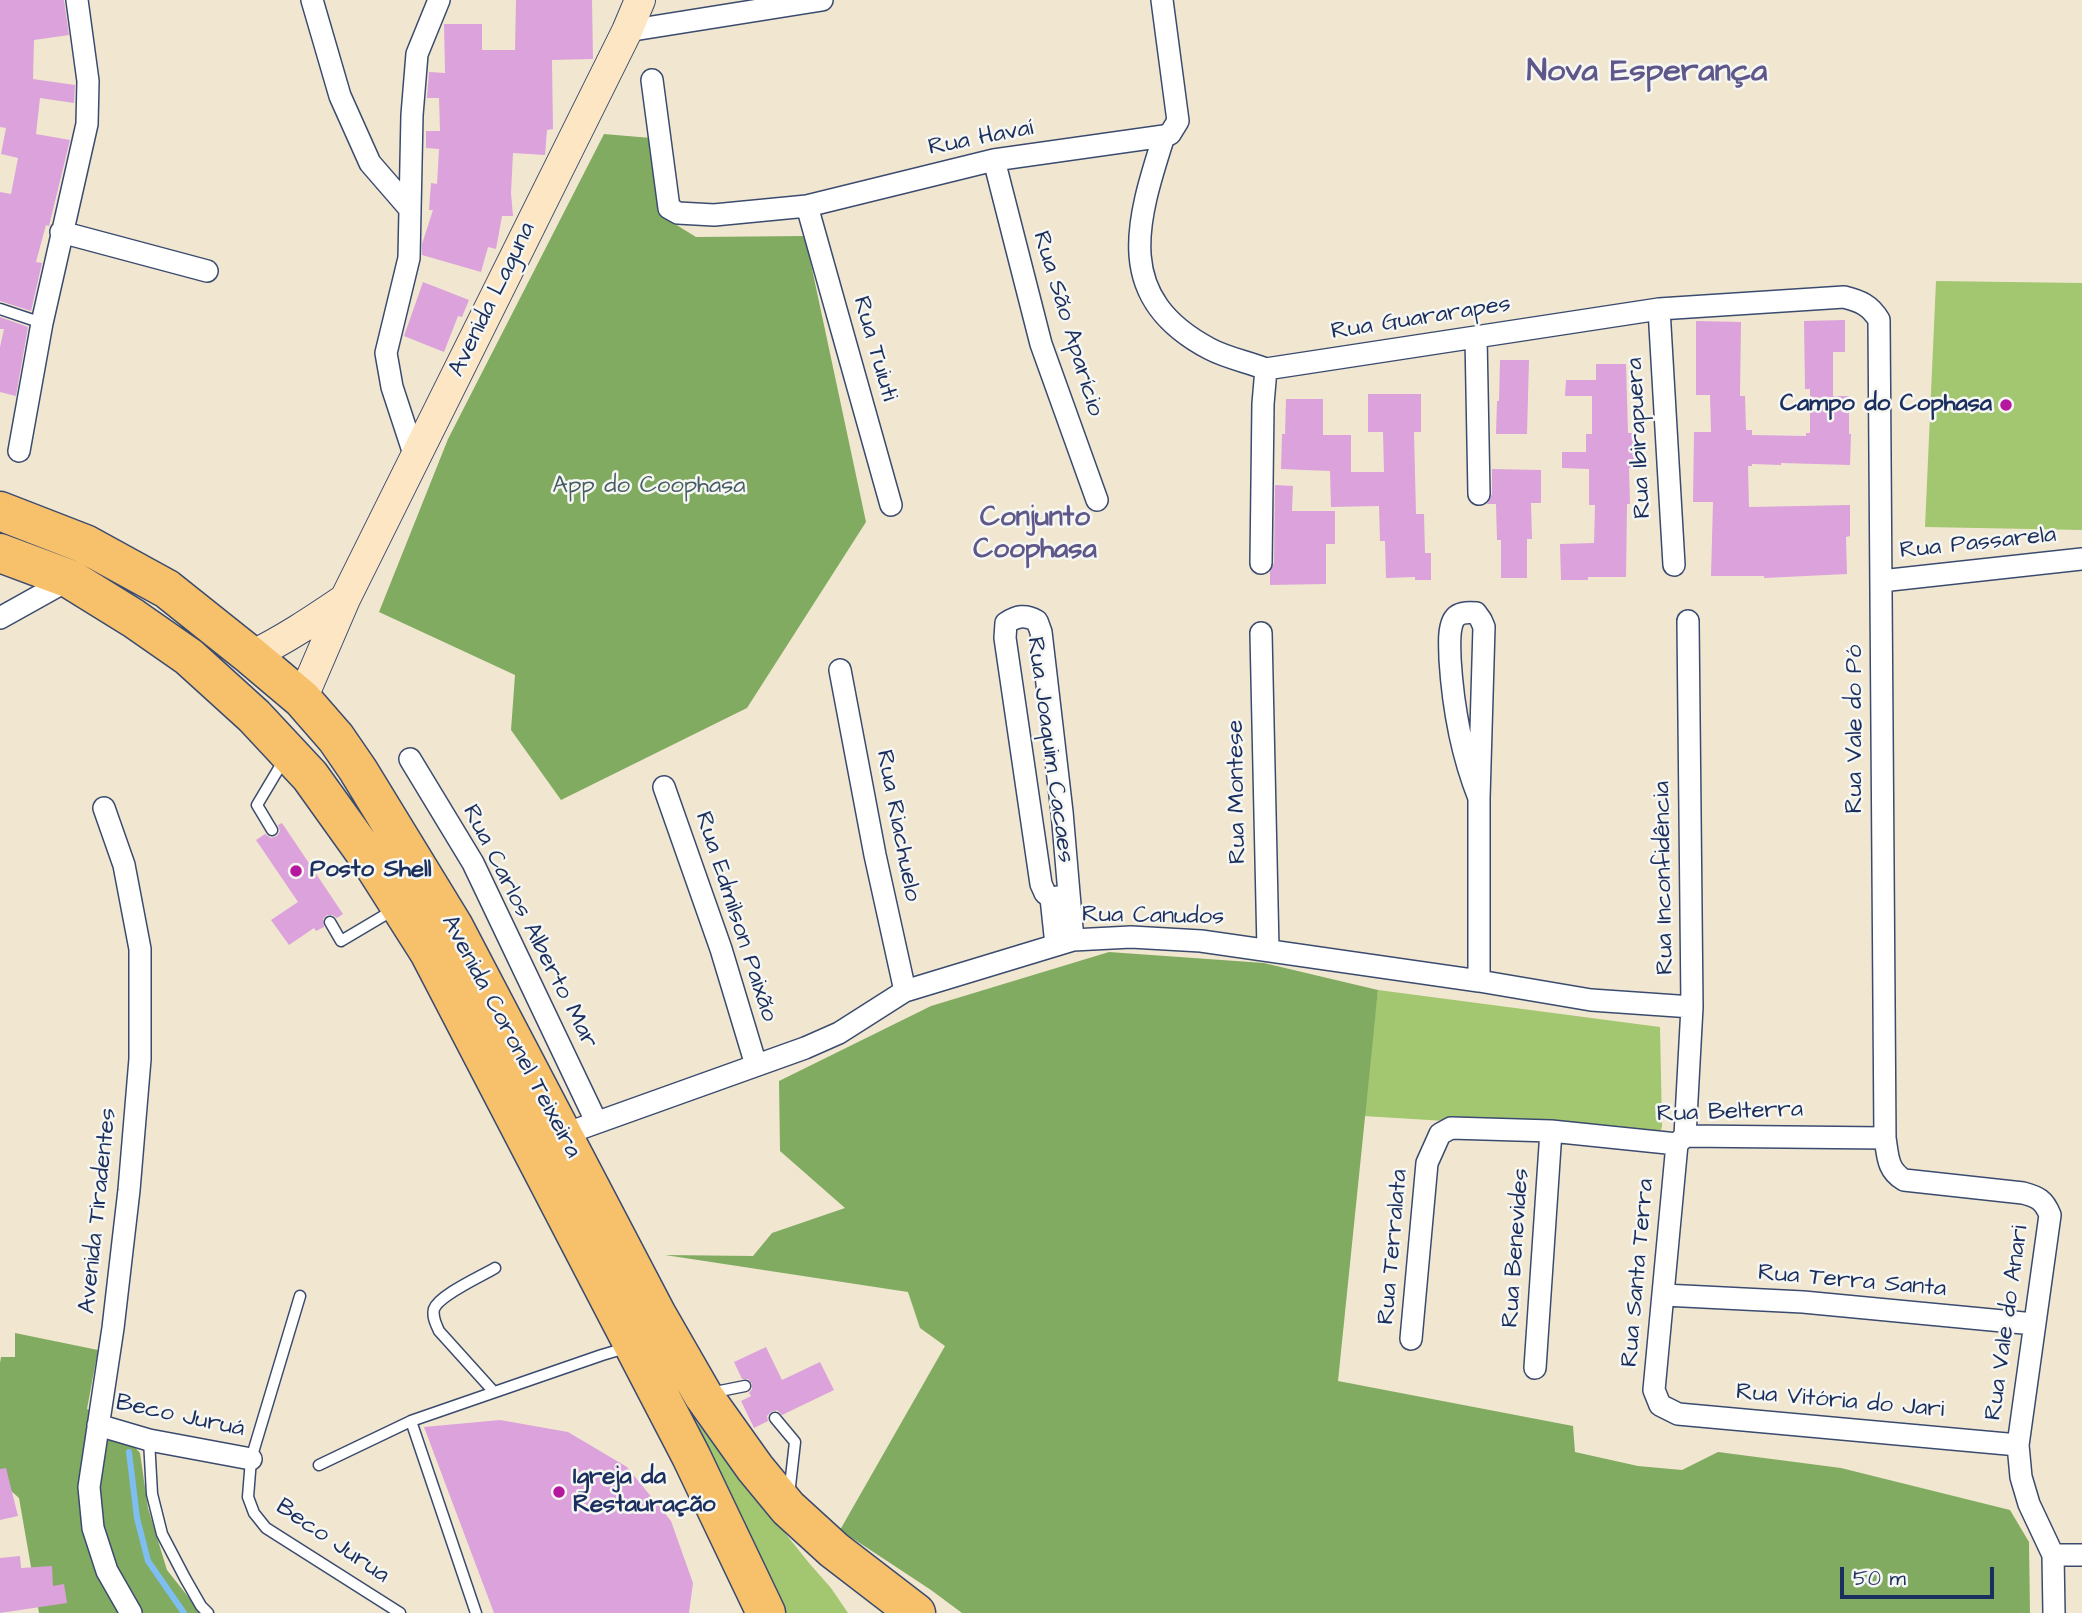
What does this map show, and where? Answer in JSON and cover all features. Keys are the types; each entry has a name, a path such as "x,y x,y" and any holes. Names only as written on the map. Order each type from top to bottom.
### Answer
{"highway":[{"name":"Avenida Coronel Teixeira","path":"0,511 85,544 167,589 302,699 336,738 454,927 657,1315 703,1395 755,1468 788,1508 834,1550 916,1613"},
{"name":"Avenida Coronel Teixeira","path":"0,553 70,579 189,657 254,716 310,776 373,864 429,952 635,1345 766,1613"}],"main road":[{"name":"Avenida Laguna","path":"302,699 345,599 640,0"},
{"name":"Avenida Laguna","path":"251,656 295,633 345,599"}],"street":[{"path":"19,451 42,323 87,124 88,81 78,0"},
{"path":"312,0 340,96 370,163 409,208"},
{"path":"415,457 392,387 386,353 409,258 412,115 417,54 439,0"},
{"path":"626,31 822,0"},
{"path":"1162,0 1178,121 1170,134 1164,136"},
{"name":"Rua Havaí","path":"652,80 669,208 678,213 714,215 807,206 994,160 1164,136"},
{"name":"Rua Guararapes","path":"1164,136 1138,243 1142,276 1151,297 1175,327 1212,350 1266,369 1659,309 1844,297 1863,302 1874,311 1879,320"},
{"name":"Rua São Aparício","path":"994,160 1041,344 1097,500"},
{"name":"Rua Tuiuti","path":"807,206 891,506"},
{"path":"61,232 207,271"},
{"name":"Rua Ibirapuera","path":"1659,309 1674,565"},
{"name":"Rua Vale do Pó","path":"1879,320 1885,1138"},
{"path":"1476,337 1479,494"},
{"path":"1261,563 1266,369"},
{"name":"Rua Passarela","path":"1881,582 2082,559"},
{"path":"0,618 70,579"},
{"path":"1479,798 1462,747 1452,691 1449,641 1453,621 1459,614 1467,612 1476,613 1484,627 1479,798 1479,981"},
{"name":"Rua Joaquim Cacaes","path":"1060,897 1045,893 1041,884 1005,638 1006,623 1028,615 1037,621 1046,658 1065,942"},
{"name":"Rua Inconfidência","path":"1681,1140 1692,1007 1688,621"},
{"name":"Rua Montese","path":"1261,633 1268,949"},
{"name":"Rua Riachuelo","path":"840,670 875,855 905,991"},
{"name":"Rua Carlos Alberto Mar","path":"410,759 473,863 596,1121"},
{"name":"Rua Edmilson Paixão","path":"664,787 721,949 756,1065"},
{"name":"Avenida Tiradentes","path":"104,808 124,865 140,949 140,1059 130,1190 89,1487 93,1528 107,1571 131,1613"},
{"name":"Rua Canudos","path":"562,1135 805,1048 839,1033 905,991 1065,942 1130,937 1201,941 1268,949 1591,1000 1692,1007"},
{"name":"Rua Belterra","path":"1451,1128 1551,1131 1681,1140 1885,1138"},
{"name":"Rua Terralata","path":"1411,1339 1427,1163 1440,1133 1451,1128"},
{"name":"Rua Benevides","path":"1535,1368 1551,1131"},
{"name":"Rua Vale do Anari","path":"1885,1138 1894,1174 1904,1180 2023,1193 2038,1197 2050,1215 2018,1445 2021,1476 2029,1504 2053,1555"},
{"name":"Rua Santa Terra","path":"1660,1405 1654,1390 1681,1140"},
{"name":"Rua Terra Santa","path":"1664,1295 1803,1303 2034,1324"},
{"name":"Rua Vitória do Jari","path":"1660,1405 1678,1414 2018,1445"},
{"name":"Beco Juruá","path":"98,1425 149,1440 251,1459"},
{"path":"2054,1613 2053,1555 2082,1555"}],"lane":[{"path":"0,309 42,323"},
{"path":"272,830 257,805 289,753"},
{"path":"330,922 341,941 400,906"},
{"path":"494,1392 439,1331 434,1319 435,1308 442,1299 495,1268"},
{"name":"Beco Jurua","path":"300,1296 251,1459 248,1497 254,1513 266,1528 400,1613"},
{"path":"319,1465 411,1421 635,1345"},
{"path":"703,1395 745,1386"},
{"path":"775,1418 795,1442 788,1508"},
{"path":"411,1421 475,1613"},
{"path":"149,1440 152,1494 162,1534 201,1606 208,1613"}],"green space":[{"name":"App do Coophasa","path":"604,134 651,138 662,216 696,237 805,236 866,522 747,708 561,800 511,730 515,675 379,612 448,439"},
{"name":"Campo do Cophasa","path":"1936,281 2082,283 2082,530 1925,527"},
{"path":"1109,952 1264,963 1378,990 1338,1381 1573,1426 1575,1452 1638,1466 1682,1470 1718,1452 1841,1468 2010,1510 2029,1542 2030,1613 962,1613 840,1530 945,1346 920,1328 908,1292 665,1255 753,1256 772,1233 845,1208 780,1151 779,1081 931,1006"},
{"path":"1378,990 1660,1027 1660,1134 1363,1116"},
{"path":"15,1333 98,1350 87,1409 114,1424 140,1453 148,1508 167,1570 201,1613 39,1613 19,1498 0,1481 0,1363 1,1357 15,1357"},
{"path":"671,1390 831,1588 848,1613 782,1613"}],"building":[{"path":"0,0 64,0 69,35 34,40 33,79 75,85 74,103 40,98 36,134 70,140 49,226 46,225 36,262 42,263 31,311 0,301 0,192 11,194 18,158 1,154 6,128 0,127"},
{"path":"516,0 592,0 593,59 552,60 553,129 547,130 545,155 513,153 513,216 502,216 496,249 488,247 481,272 422,255 422,244 433,210 429,210 431,183 437,184 439,149 426,148 426,131 440,131 439,98 427,98 429,72 445,73 444,24 482,24 482,50 515,50"},
{"path":"423,282 469,300 462,317 458,316 444,352 404,336"},
{"path":"0,317 28,327 16,396 0,392 0,347 4,329 0,329"},
{"path":"1845,320 1845,352 1833,352 1833,396 1849,396 1850,465 1781,463 1748,466 1749,507 1850,505 1850,536 1846,537 1847,574 1764,578 1711,576 1713,502 1693,502 1694,432 1711,432 1710,395 1696,395 1696,321 1741,322 1740,396 1745,396 1746,430 1752,430 1752,435 1806,436 1806,433 1810,433 1810,389 1805,389 1804,321"},
{"path":"1500,360 1529,360 1527,434 1496,434"},
{"path":"1596,364 1626,364 1628,433 1638,433 1639,468 1629,468 1626,577 1561,580 1560,544 1594,543 1595,505 1589,505 1589,469 1562,468 1562,452 1586,452 1586,434 1592,434 1592,396 1565,396 1566,380 1596,380"},
{"path":"1368,394 1421,394 1421,432 1414,432 1416,514 1424,514 1425,553 1431,553 1431,580 1415,580 1415,577 1386,578 1385,541 1380,541 1379,506 1331,507 1330,471 1281,469 1286,399 1323,399 1323,435 1351,435 1351,472 1384,472 1383,432 1368,432"},
{"path":"1492,469 1541,470 1541,503 1531,503 1532,539 1527,539 1527,578 1501,578 1501,540 1497,540 1496,504 1487,504 1492,494"},
{"path":"1275,485 1293,486 1292,511 1335,511 1335,544 1326,544 1326,584 1270,585 1270,572 1274,563"},
{"name":"Posto Shell","path":"282,823 343,914 337,918 327,915 323,919 324,927 316,931 314,928 289,945 271,920 298,902 256,840 265,834 271,838 277,836 280,831 278,825"},
{"path":"766,1347 782,1380 820,1362 834,1390 782,1415 777,1410 771,1412 767,1416 768,1421 754,1428 741,1401 751,1396 749,1393 752,1384 748,1379 742,1379 734,1362"},
{"path":"500,1420 568,1432 627,1467 671,1521 693,1583 689,1613 494,1613 424,1427"},
{"path":"6,1468 18,1516 0,1520 0,1469"},
{"path":"20,1556 21,1568 52,1566 53,1586 64,1584 67,1603 0,1613 0,1558"}],"waterway":[{"path":"129,1452 137,1518 148,1561 184,1613"}],"place":[{"name":"Campo do Cophasa","path":"2006,405"},
{"name":"Posto Shell","path":"296,871"},
{"name":"Igreja da Restauração","path":"559,1492"}],"district":[{"name":"Nova Esperança","path":"1647,73"},
{"name":"Conjunto Coophasa","path":"1035,535"}]}
